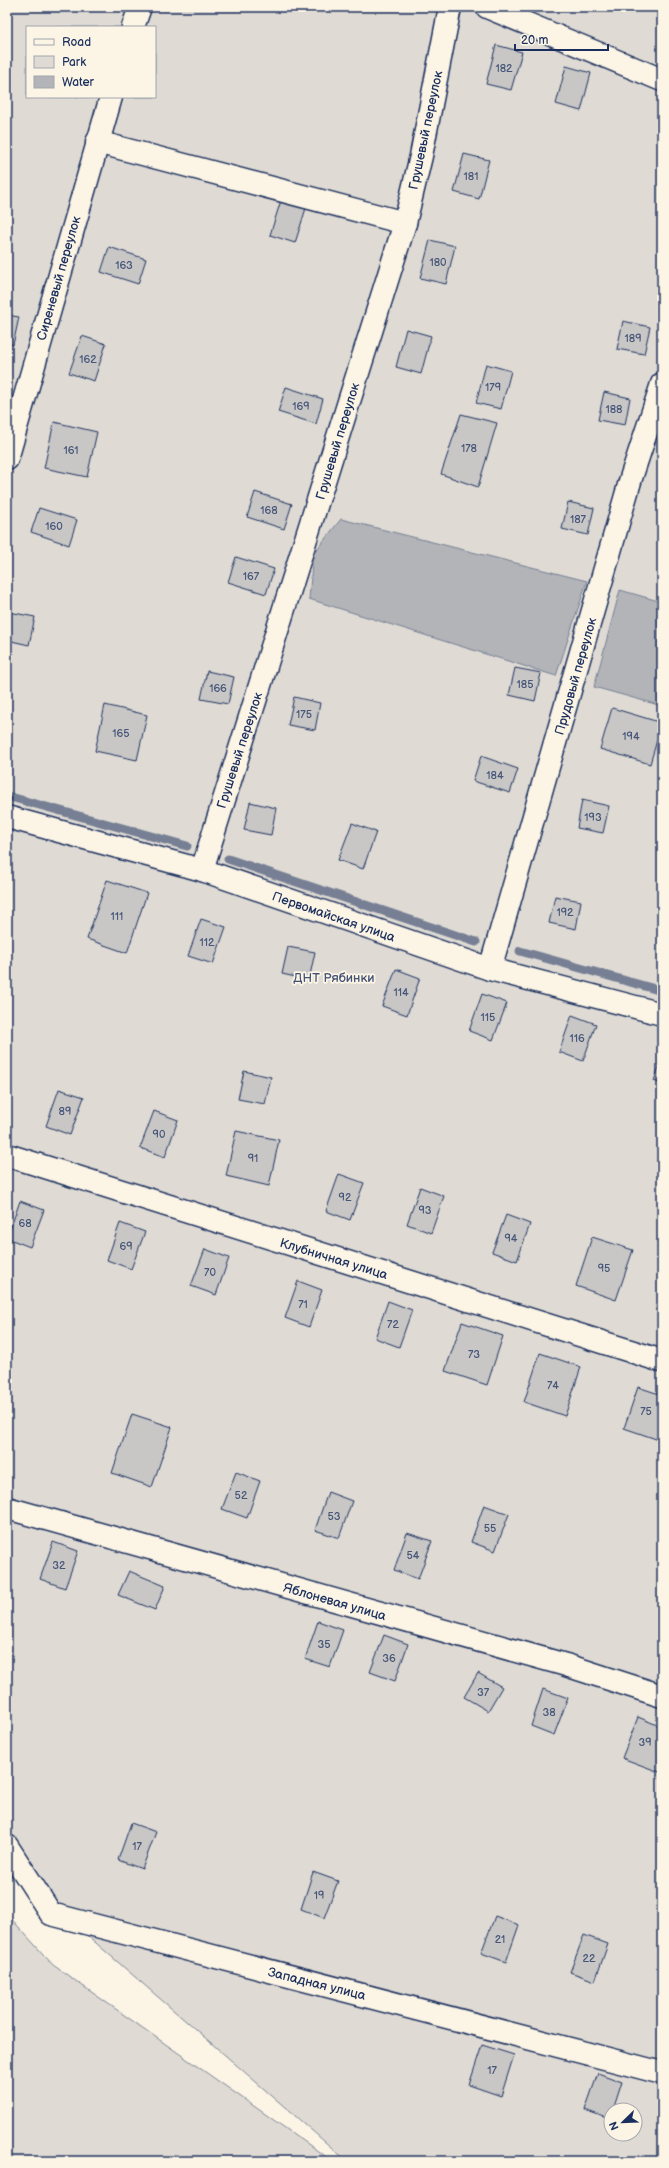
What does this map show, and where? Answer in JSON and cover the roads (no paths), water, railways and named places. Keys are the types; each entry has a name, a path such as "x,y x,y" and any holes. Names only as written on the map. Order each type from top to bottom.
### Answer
{"street":[{"path":"134,26 140,7"},
{"name":"Грушевый переулок","path":"202,870 405,223 421,156 450,7"},
{"path":"487,7 662,80"},
{"name":"Сиреневый переулок","path":"7,459 111,98"},
{"path":"97,142 405,223"},
{"name":"Прудовый переулок","path":"490,969 631,478 662,384"},
{"name":"Первомайская улица","path":"7,817 202,870 490,969 662,1014"},
{"name":"Клубничная улица","path":"7,1155 662,1361"},
{"name":"Яблоневая улица","path":"7,1508 558,1663 662,1696"},
{"name":"Западная улица","path":"7,1846 51,1914 662,2073"}],"water":[{"path":"341,519 587,581 556,676 309,599 313,554"},
{"path":"620,590 662,602 662,706 594,687"}],"waterway":[{"path":"7,796 187,846"},
{"path":"228,859 476,942"},
{"path":"520,951 662,991"}],"park label":[{"name":"ДНТ Рябинки","path":"334,977"}]}
